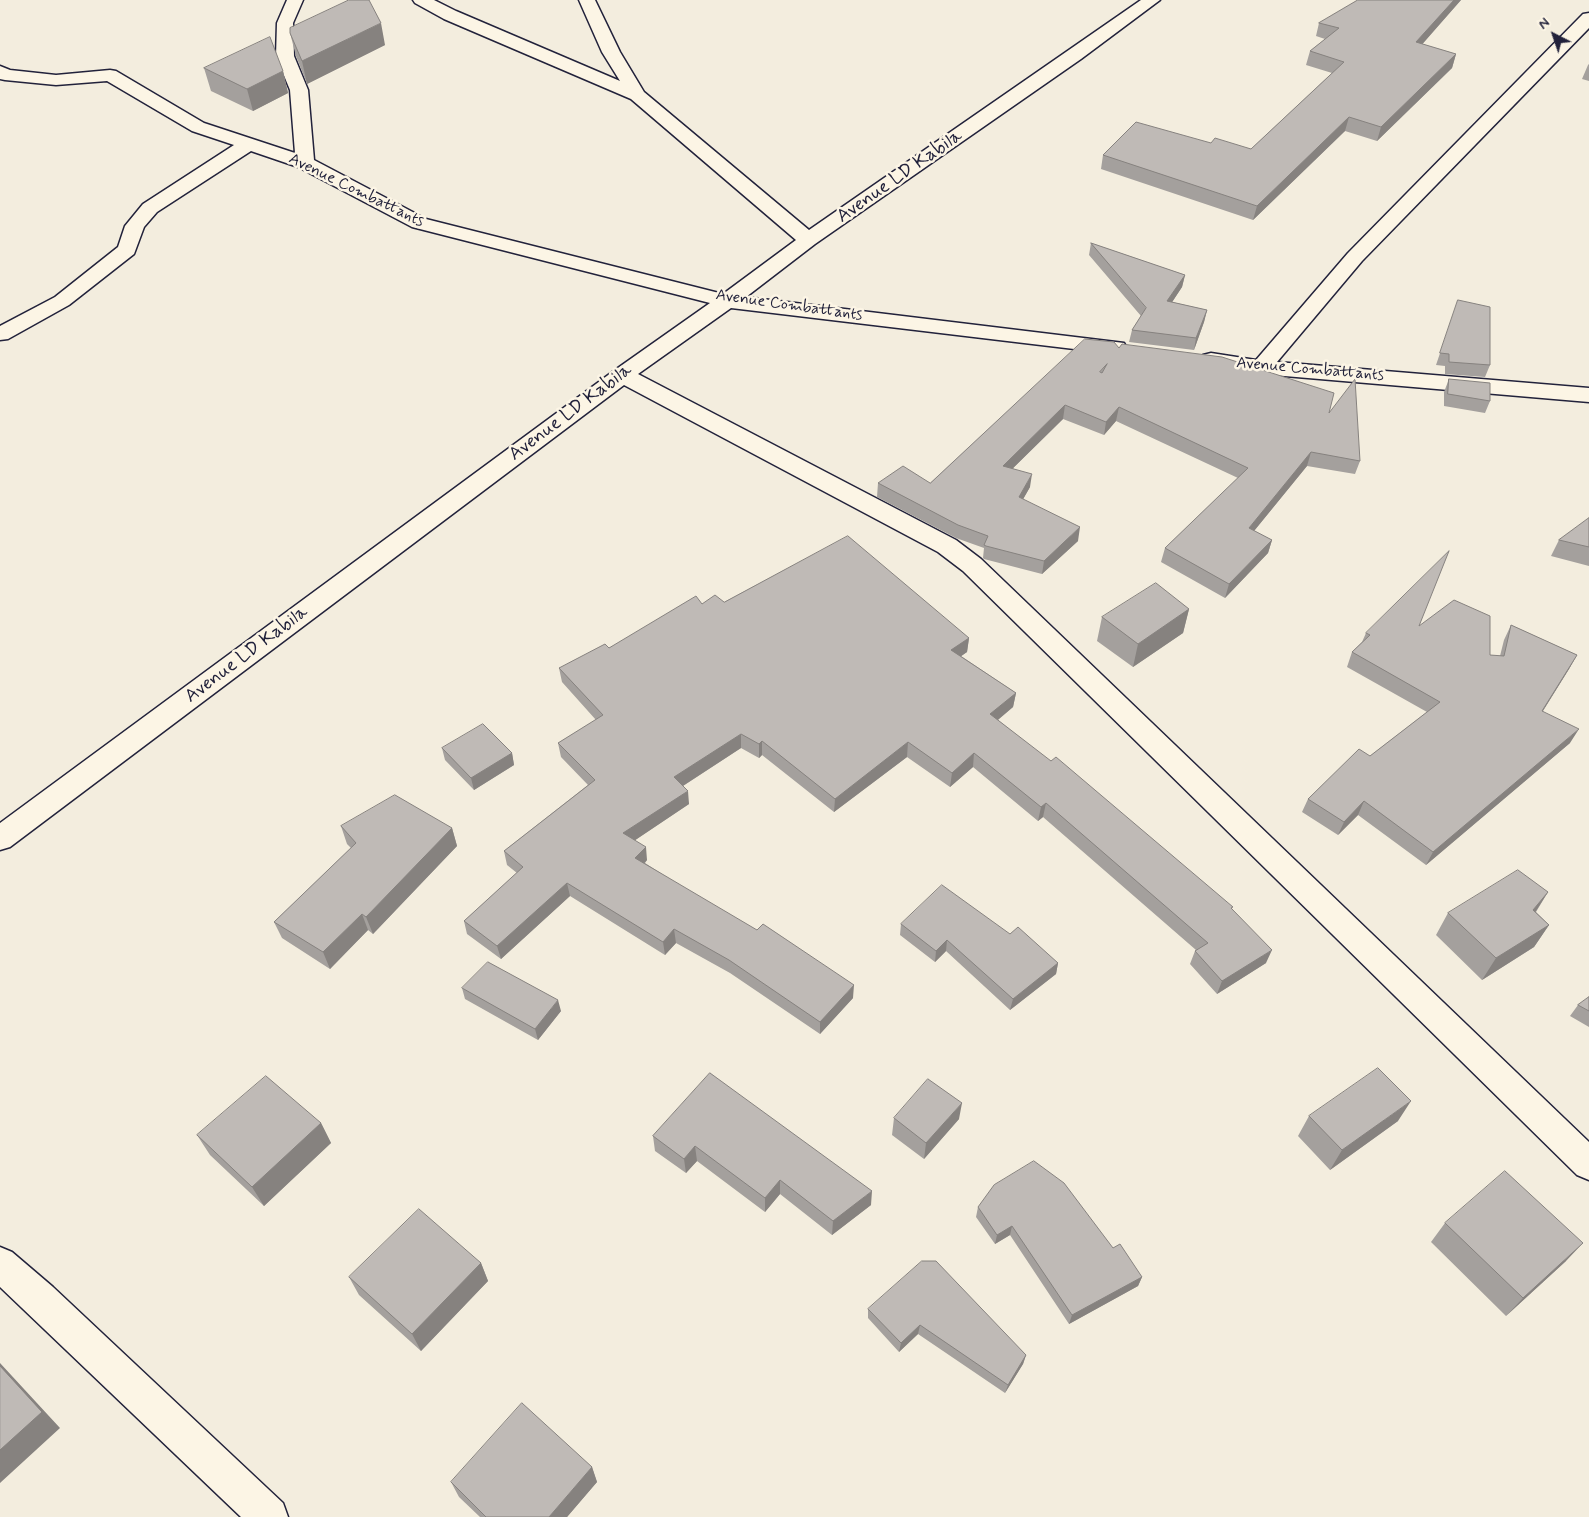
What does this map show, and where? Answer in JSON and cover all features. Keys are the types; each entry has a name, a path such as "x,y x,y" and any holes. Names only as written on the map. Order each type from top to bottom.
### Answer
{"street":[{"path":"295,0 285,23 285,56 299,90 305,162"},
{"path":"421,0 450,16 637,95 808,240"},
{"path":"587,0 611,52 637,95"},
{"name":"Avenue LD Kabila","path":"0,840 623,375 728,301 808,240 1152,0"},
{"path":"1261,367 1355,257 1589,18"},
{"name":"Avenue Combattants","path":"0,71 5,75 56,80 110,75 198,127 305,162 419,223 728,301 1134,350"},
{"path":"0,334 68,296 127,250 135,226 150,208 249,144"},
{"name":"Avenue Combattants","path":"1193,358 1261,367 1589,395"},
{"path":"623,375 947,546 972,565 1589,1164"},
{"path":"0,1264 40,1299 269,1517"}],"building":[{"path":"349,0 369,0 381,23 302,61 290,33 290,28"},
{"path":"1358,0 1454,0 1416,42 1456,54 1381,127 1349,117 1257,206 1103,155 1136,122 1211,143 1215,138 1251,149 1344,62 1310,51 1339,28 1319,23"},
{"path":"270,37 283,71 247,89 204,68"},
{"path":"1091,243 1185,275 1167,301 1207,310 1196,338 1132,330 1146,308"},
{"path":"1458,300 1490,307 1490,365 1449,362 1449,354 1440,353"},
{"path":"1085,339 1114,342 1119,348 1122,344 1222,357 1334,393 1329,413 1355,379 1360,461 1311,452 1249,528 1272,540 1229,584 1165,548 1248,468 1119,407 1106,422 1065,405 1003,466 1032,474 1019,497 1080,527 1044,561 986,546 984,545 988,536 958,525 878,483 903,466 930,483"},
{"path":"1449,379 1490,383 1490,401 1448,394"},
{"path":"1589,518 1589,547 1559,540"},
{"path":"848,536 969,638 951,650 1016,693 990,714 1051,761 1056,757 1233,907 1231,908 1272,950 1222,981 1195,951 1208,943 1046,803 1041,807 974,753 952,773 908,742 835,799 762,741 759,744 741,734 674,777 688,791 623,833 646,847 635,858 757,930 763,924 854,985 820,1022 729,960 674,929 663,942 567,883 497,946 464,921 523,867 504,851 595,780 558,743 603,715 559,668 605,644 609,648 696,596 702,604 715,595 724,602"},
{"path":"1449,551 1419,626 1454,600 1490,616 1490,655 1504,656 1511,625 1577,655 1542,711 1579,729 1433,852 1364,801 1344,822 1308,799 1359,749 1370,756 1440,702 1352,652 1370,635 1366,633"},
{"path":"1156,583 1189,609 1138,644 1102,617"},
{"path":"483,724 512,753 471,778 442,748"},
{"path":"395,795 452,828 366,917 362,914 323,952 274,922 356,843 341,826"},
{"path":"1518,870 1548,892 1533,910 1549,925 1496,958 1448,913"},
{"path":"942,885 1010,934 1018,927 1058,963 1013,999 947,940 936,951 901,924"},
{"path":"488,962 558,1000 535,1029 462,988"},
{"path":"1589,997 1589,1011 1578,1005"},
{"path":"1378,1068 1411,1101 1342,1150 1309,1116"},
{"path":"710,1073 872,1191 833,1221 780,1180 765,1198 695,1146 684,1159 653,1136"},
{"path":"266,1076 321,1123 252,1187 197,1135"},
{"path":"928,1079 962,1103 926,1143 894,1118"},
{"path":"1034,1161 1064,1183 1113,1248 1120,1244 1142,1277 1072,1315 1012,1226 997,1235 978,1207 994,1185"},
{"path":"1505,1171 1583,1243 1523,1298 1445,1223"},
{"path":"419,1209 481,1263 412,1334 349,1277"},
{"path":"922,1261 936,1261 1026,1355 1008,1385 920,1325 901,1343 868,1309"},
{"path":"0,1366 42,1412 0,1450"},
{"path":"522,1403 592,1467 549,1517 486,1517 451,1482"}]}
